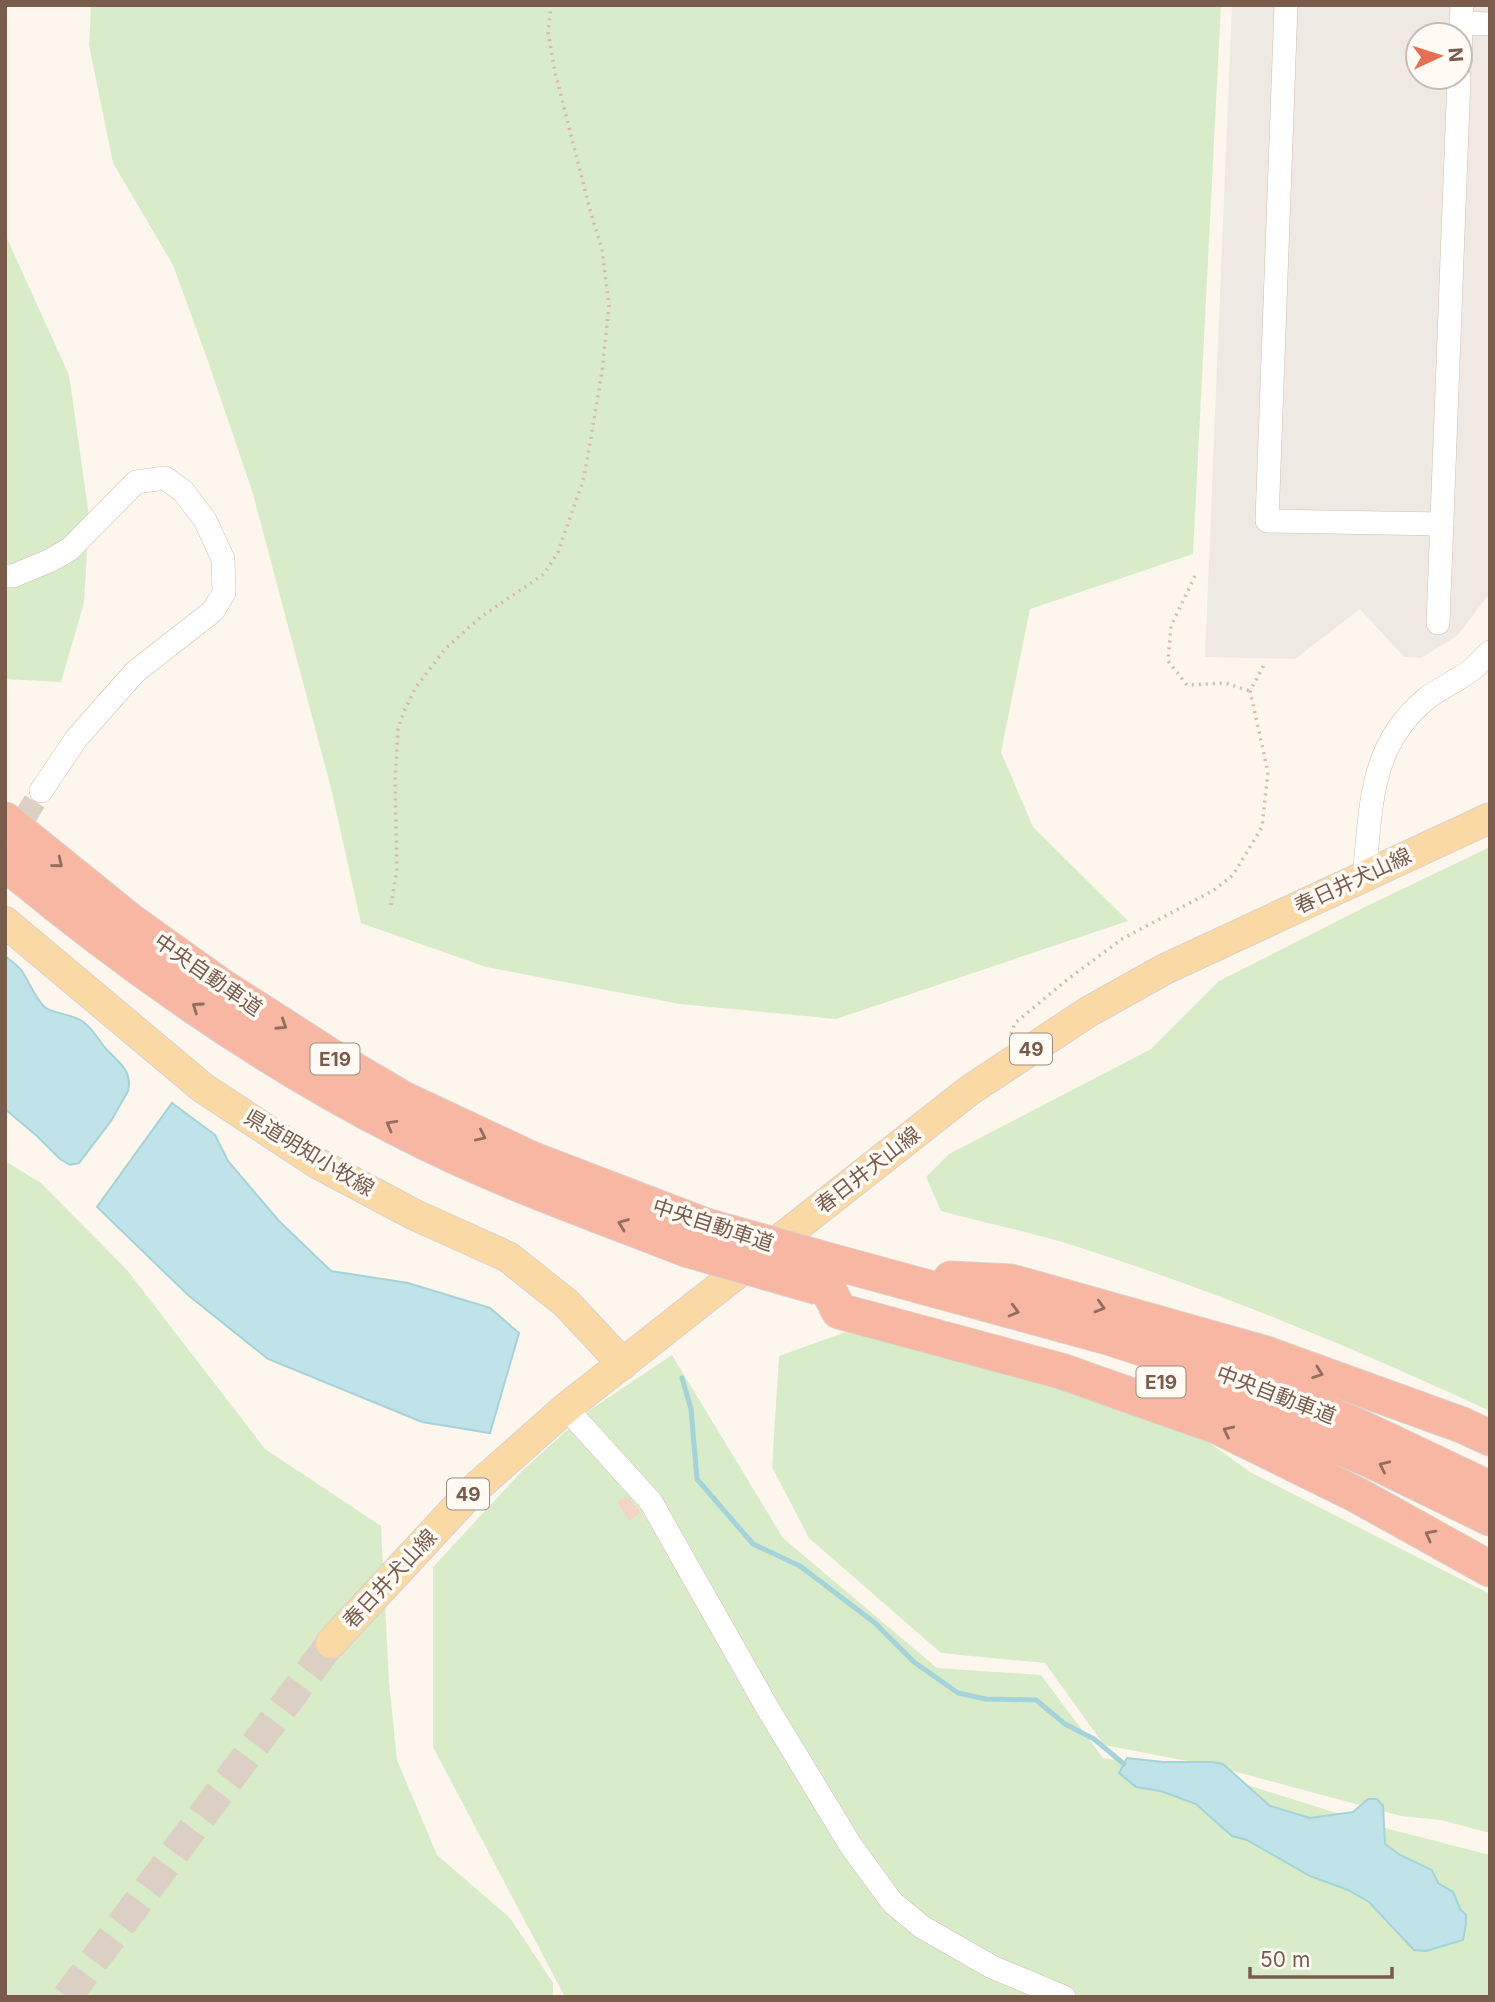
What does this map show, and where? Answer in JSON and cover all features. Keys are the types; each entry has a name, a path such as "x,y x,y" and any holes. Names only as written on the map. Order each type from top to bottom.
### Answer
{"highway":[{"name":"中央自動車道","path":"5,820 130,921 221,986 330,1056 403,1099 696,1237"},
{"name":"中央自動車道","path":"5,863 114,948 204,1012 307,1079 404,1132 531,1190 696,1237 825,1280 1244,1408 1371,1460 1490,1518"},
{"name":"中央自動車道","path":"825,1280 888,1276 1108,1337 1262,1387 1359,1427 1490,1489"},
{"path":"888,1276 1011,1282 1263,1353 1462,1425 1490,1438"},
{"path":"825,1280 839,1311 1061,1371 1217,1426 1357,1495 1490,1569"}],"main road":[{"name":"春日井犬山線","path":"331,1643 470,1493 566,1408 970,1090 1088,1012 1165,969 1490,818"},
{"name":"県道明知小牧線","path":"5,922 203,1088 317,1163 415,1215 508,1256 566,1303 623,1364"}],"street":[{"path":"1286,5 1267,521 1442,524"},
{"path":"1462,14 1490,24"},
{"path":"1438,622 1458,91"},
{"path":"5,576 13,576 70,549 136,482 165,478 183,491 205,520 223,559 224,593 213,611 135,672 76,739 41,792"},
{"path":"1364,875 1373,788 1387,745 1409,714 1429,697 1474,668 1490,652"},
{"path":"566,1408 651,1502 768,1709 850,1846 892,1902 922,1927 992,1967 1064,1997"}],"path":[{"path":"391,905 397,868 395,783 398,729 404,711 416,687 446,648 481,617 544,574 558,552 584,478 602,372 609,306 602,249 555,72 548,32 551,5"},
{"path":"1195,576 1171,626 1168,661 1187,685 1225,683 1250,691"},
{"path":"1019,1057 1008,1041 1016,1023 1068,979 1122,939 1214,890 1233,875 1262,827 1268,772 1250,691 1264,666"}],"shaded area":[{"path":"1232,5 1490,5 1490,593 1457,636 1421,658 1404,657 1360,609 1295,659 1205,657"}],"green space":[{"path":"91,5 1221,5 1193,554 1030,609 1001,752 1033,827 1128,921 836,1019 680,1004 486,967 361,923 331,788 253,494 173,265 113,163 89,45"},
{"path":"5,234 69,375 89,516 84,603 61,682 5,679"},
{"path":"1490,847 1490,1411 1337,1343 1233,1301 1058,1241 941,1211 926,1177 949,1154 1151,1049 1219,981"},
{"path":"5,1161 41,1183 127,1270 265,1449 381,1526 389,1682 397,1760 437,1855 510,1918 553,1983 553,1997 5,1997"},
{"path":"871,1323 1207,1441 1250,1472 1490,1594 1490,1833 1441,1820 1401,1816 1218,1767 1104,1745 1045,1663 941,1653 809,1538 772,1467 779,1356"},
{"path":"672,1355 783,1538 937,1668 1041,1675 1103,1758 1216,1775 1381,1827 1490,1855 1490,1997 565,1997 433,1747 433,1567 523,1470 587,1412"}],"water":[{"path":"5,956 22,971 46,1008 86,1024 120,1063 129,1078 128,1091 111,1121 79,1163 70,1165 60,1159 5,1109"},
{"path":"172,1103 215,1135 228,1161 279,1221 331,1271 408,1283 490,1308 519,1333 490,1433 422,1422 268,1359 188,1295 97,1207"},
{"path":"1127,1758 1223,1764 1270,1806 1310,1818 1353,1812 1368,1799 1377,1799 1383,1806 1385,1844 1400,1855 1432,1870 1438,1883 1453,1892 1460,1909 1466,1915 1463,1940 1426,1951 1414,1950 1369,1902 1348,1890 1310,1876 1247,1840 1232,1836 1196,1804 1161,1791 1136,1787 1119,1773"}],"building":[{"path":"627,1496 641,1513 629,1521 617,1502"}],"waterway":[{"path":"682,1378 691,1409 697,1479 753,1544 800,1566 875,1623 914,1662 958,1693 986,1699 1036,1700 1065,1724 1094,1739 1124,1764"}],"tunnel":[{"path":"5,850 41,791"},
{"path":"67,1997 331,1643"}]}
